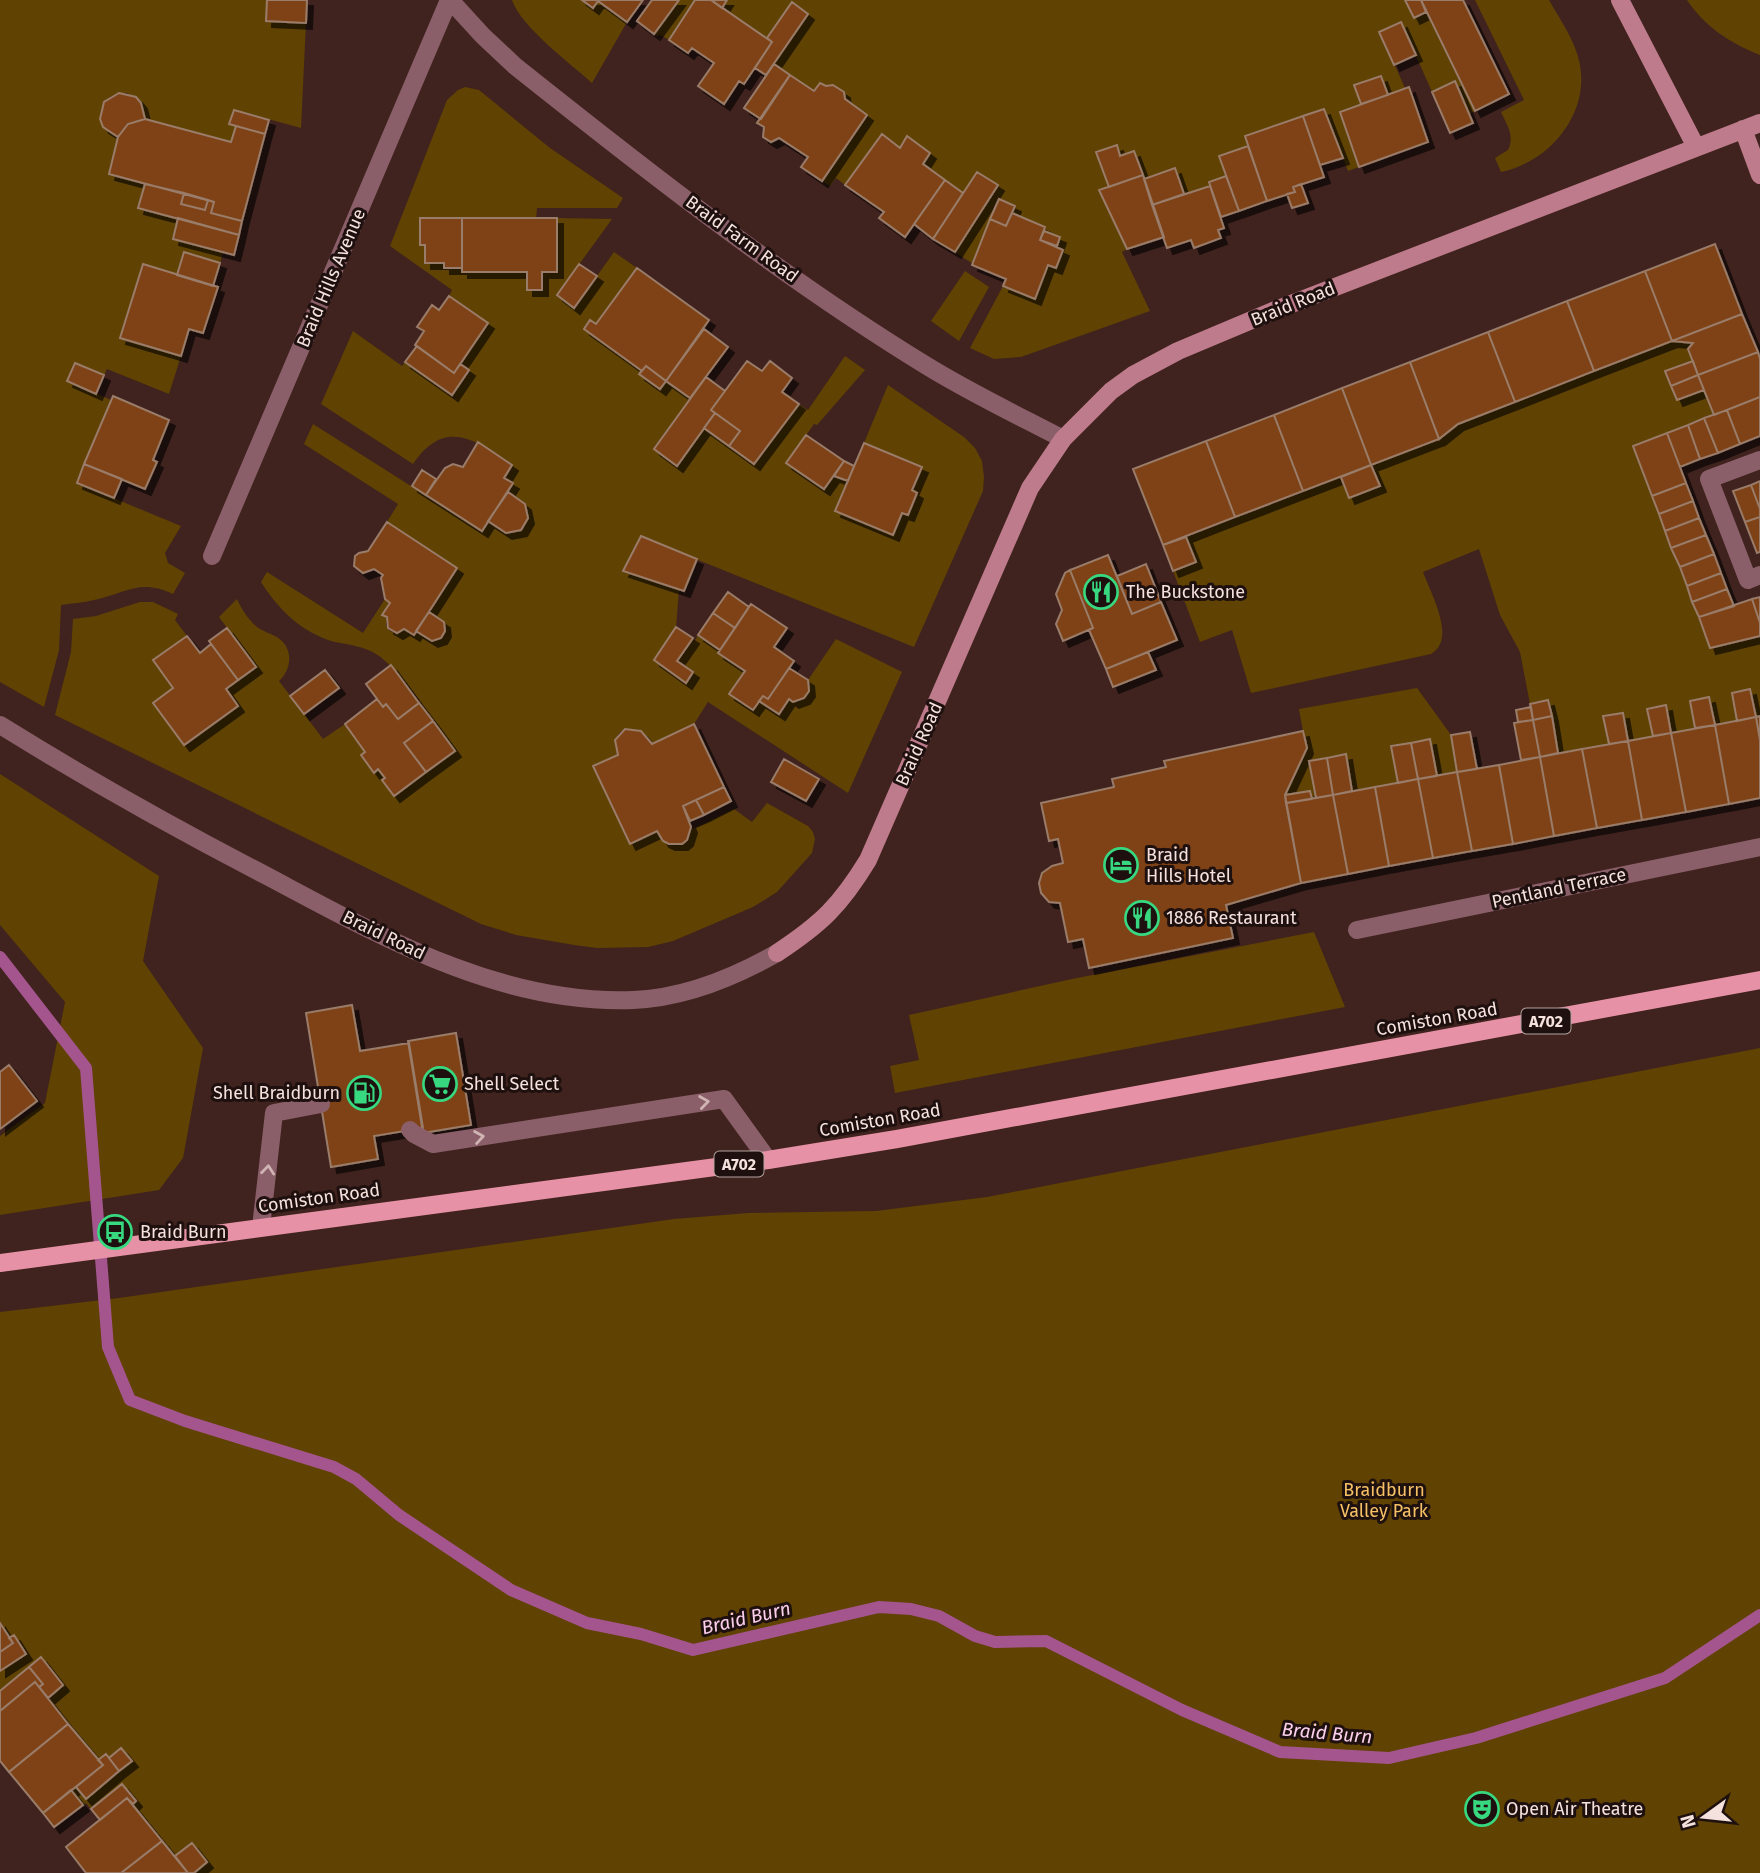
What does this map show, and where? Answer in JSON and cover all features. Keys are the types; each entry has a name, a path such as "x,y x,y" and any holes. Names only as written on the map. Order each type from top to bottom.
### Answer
{"main road":[{"name":"Comiston Road","path":"0,1263 768,1160 897,1139 1760,980"}],"street":[{"name":"Braid Farm Road","path":"449,0 515,66 732,233 929,368 1063,439"},
{"name":"Braid Hills Avenue","path":"212,556 449,0"},
{"path":"1620,0 1696,147"},
{"name":"Braid Road","path":"0,725 122,798 311,900 411,949 487,979 578,997 636,1000 660,998 716,982 740,973 777,953 824,919 840,903 868,860 1030,488 1063,439 1111,391 1178,351 1273,311 1760,122"},
{"path":"1742,129 1760,175"},
{"path":"1760,460 1709,479 1748,580 1760,575"},
{"name":"Pentland Terrace","path":"1357,930 1760,847"},
{"path":"410,1130 433,1144 724,1100 768,1160"},
{"path":"261,1227 274,1113 321,1104"}],"green space":[{"path":"0,0 267,0 266,21 306,23 301,128 234,110 230,124 236,126 231,142 145,119 141,103 127,93 111,96 103,107 103,124 118,137 109,174 145,184 139,207 178,218 173,239 223,253 220,263 177,275 143,264 120,338 181,356 169,394 107,369 104,375 76,363 68,381 111,400 77,483 181,526 165,553 168,563 185,573 173,594 161,589 142,587 90,601 61,605 59,650 44,707 0,682"},
{"path":"512,0 582,0 593,8 598,1 627,22 592,83 535,33"},
{"path":"679,0 695,0 669,40 654,34"},
{"path":"727,0 1405,0 1414,18 1426,12 1475,111 1469,114 1455,82 1432,92 1401,22 1380,32 1405,88 1388,95 1381,76 1355,85 1361,104 1340,112 1359,167 1348,171 1324,109 1245,136 1248,146 1220,156 1226,176 1209,182 1210,186 1184,194 1175,168 1144,179 1134,151 1120,156 1116,145 1096,152 1109,187 1099,191 1127,249 1122,252 1150,311 1021,357 994,359 970,348 1003,286 1035,299 1048,265 1056,268 1063,250 1057,246 1060,237 1044,231 1045,227 1012,213 1014,206 999,199 973,264 955,252 997,185 977,172 963,193 923,164 930,152 908,137 900,148 882,135 845,185 836,178 830,186 822,181 867,115 845,99 844,92 833,85 820,83 814,91 774,64 808,13 792,2 767,38 722,8"},
{"path":"1475,0 1549,0 1573,42 1581,69 1581,89 1576,109 1567,127 1539,156 1521,166 1501,172 1495,158 1508,150 1511,140 1501,112 1524,100"},
{"path":"1687,0 1760,0 1760,55 1719,33"},
{"path":"465,87 479,90 550,148 623,198 617,208 537,208 536,219 420,218 420,245 425,245 425,263 444,263 462,268 463,272 527,272 542,290 542,272 557,272 557,218 612,219 557,295 575,307 614,252 637,268 596,324 590,320 584,329 642,371 639,374 660,389 666,381 690,398 654,449 676,466 704,428 754,464 799,404 808,410 845,356 865,370 817,425 814,424 787,463 824,489 834,476 848,481 836,511 893,535 902,513 917,493 912,490 921,467 864,443 888,385 964,437 975,448 982,461 983,491 914,647 641,537 624,571 679,590 676,627 654,660 686,682 693,672 677,661 698,635 745,671 729,694 759,701 779,714 789,699 793,702 804,698 809,691 808,680 836,639 902,672 848,793 708,702 694,724 652,744 646,736 632,729 620,732 616,745 618,755 593,767 630,844 657,831 666,841 675,846 680,845 691,830 734,809 752,822 767,803 808,826 815,839 812,853 777,892 753,907 673,941 648,947 597,948 574,945 516,935 481,924 55,715 71,652 73,619 96,616 140,602 153,602 178,614 175,620 187,636 153,660 173,688 153,703 184,745 238,706 226,689 256,667 219,617 237,599 254,624 277,637 286,647 289,665 279,681 323,739 345,724 365,752 361,755 374,772 378,769 385,778 382,781 394,796 455,751 408,685 386,662 366,649 312,633 284,611 261,582 267,572 363,633 385,599 390,603 383,615 387,617 386,625 390,631 397,633 411,630 432,641 444,632 444,622 429,612 457,568 387,522 398,504 304,444 313,424 482,531 488,521 506,533 520,530 528,518 525,504 508,492 512,483 504,478 512,464 485,447 461,437 449,437 437,441 425,450 413,464 321,404 353,331 402,366 405,362 452,394 469,370 460,364 488,323 449,296 452,290 390,246 447,100"},
{"path":"965,271 989,287 959,341 931,321"},
{"path":"1672,341 1693,343 1688,349 1693,361 1665,372 1677,400 1704,390 1714,415 1633,447 1710,647 1760,636 1760,716 1756,717 1750,690 1732,693 1737,721 1715,725 1709,697 1690,701 1695,728 1671,733 1666,705 1648,708 1653,736 1628,741 1622,713 1603,717 1609,744 1558,753 1549,701 1530,704 1520,652 1500,615 1479,549 1423,572 1442,627 1442,638 1431,654 1251,693 1232,630 1200,642 1173,571 1196,562 1186,537 1341,477 1349,498 1380,487 1371,465 1458,424"},
{"path":"1417,688 1451,735 1457,772 1437,776 1430,739 1391,747 1398,783 1352,791 1345,754 1309,761 1316,798 1312,799 1310,791 1285,795 1306,748 1299,709"},
{"path":"0,774 159,876 143,961 203,1048 183,1158 159,1190 0,1215 0,1136 45,1103 65,1002 0,925"},
{"path":"1314,932 1345,1007 895,1093 890,1066 919,1060 909,1015 1072,979"},
{"name":"Braidburn Valley Park","path":"1760,1048 1760,1873 197,1873 195,1872 207,1862 192,1843 175,1856 133,1804 136,1801 122,1784 91,1809 86,1803 83,1805 71,1790 76,1787 85,1798 132,1760 121,1748 109,1758 98,1760 48,1698 63,1685 41,1658 0,1691 0,1671 14,1635 9,1638 0,1623 0,1312 119,1298 674,1219 748,1213 876,1211 987,1197"}],"building":[{"path":"267,0 307,0 306,23 266,21"},
{"path":"582,0 643,0 627,22 598,1 593,8"},
{"path":"652,0 679,0 654,34 637,21"},
{"path":"695,0 711,0 772,42 744,84 739,81 724,104 698,86 714,63 692,48 688,53 669,40"},
{"path":"711,0 727,0 722,8"},
{"path":"1405,0 1421,0 1426,12 1414,18"},
{"path":"1421,0 1463,0 1509,94 1475,111"},
{"path":"792,2 808,14 766,75 755,68 772,42 767,38"},
{"path":"1401,22 1416,55 1394,65 1379,32"},
{"path":"774,64 790,75 761,119 744,108"},
{"path":"790,75 814,91 820,83 833,85 844,92 845,99 867,115 822,181 801,167 808,157 779,138 771,142 763,137 764,127 757,123"},
{"path":"1381,76 1388,95 1361,104 1354,85"},
{"path":"1455,81 1473,123 1450,133 1432,92"},
{"path":"1409,87 1428,142 1359,167 1340,112"},
{"path":"119,93 136,97 141,103 145,119 128,124 118,137 103,127 100,119 104,102"},
{"path":"1324,109 1343,158 1320,165 1303,116"},
{"path":"234,110 269,120 265,134 229,124"},
{"path":"1303,116 1324,177 1293,187 1295,192 1267,201 1245,136"},
{"path":"145,119 231,142 236,126 265,134 242,221 211,213 214,202 109,174 118,137 128,124"},
{"path":"882,134 900,148 907,136 930,153 923,164 945,180 905,237 879,218 884,212 845,185"},
{"path":"1117,145 1120,156 1134,151 1143,175 1109,187 1096,152"},
{"path":"1248,146 1267,201 1239,211 1219,156"},
{"path":"1175,168 1184,194 1152,205 1144,179"},
{"path":"977,172 998,185 955,252 933,239"},
{"path":"1143,175 1164,237 1127,249 1099,190"},
{"path":"1226,176 1239,211 1221,217 1209,182"},
{"path":"945,180 963,193 933,239 914,224"},
{"path":"145,184 184,193 181,204 205,210 208,200 214,202 211,213 242,221 239,235 138,208"},
{"path":"1301,184 1308,203 1292,208 1287,194 1295,192 1293,187"},
{"path":"1210,186 1224,228 1218,230 1221,238 1194,248 1191,240 1167,248 1152,205"},
{"path":"184,193 208,200 205,210 181,204"},
{"path":"999,199 1015,206 1006,226 990,219"},
{"path":"1012,213 1045,227 1040,240 1063,250 1056,268 1048,265 1035,299 1003,286 1006,279 972,265 990,219 1006,226"},
{"path":"178,218 239,235 234,255 173,239"},
{"path":"420,218 462,218 462,268 444,268 444,263 425,263 425,245 420,245"},
{"path":"462,218 557,218 557,272 542,272 542,290 527,290 527,272 462,272"},
{"path":"1044,231 1060,237 1057,246 1040,240"},
{"path":"1715,244 1742,314 1672,341 1645,271"},
{"path":"184,252 220,263 213,286 177,275"},
{"path":"143,264 218,287 203,333 189,329 181,356 120,338"},
{"path":"579,264 597,276 574,308 557,295"},
{"path":"637,268 709,320 666,381 646,366 642,371 584,329 590,320 596,324"},
{"path":"1645,271 1672,341 1594,371 1567,301"},
{"path":"449,296 488,323 454,373 415,345 424,331 417,327 432,305 439,310"},
{"path":"1567,301 1594,371 1515,402 1488,332"},
{"path":"1742,314 1758,352 1698,375 1688,349 1693,343 1672,341"},
{"path":"704,329 728,347 690,398 666,381"},
{"path":"1488,332 1515,402 1458,424 1439,439 1410,362"},
{"path":"417,346 454,373 460,364 469,370 452,395 405,362"},
{"path":"1758,352 1760,397 1714,415 1698,375"},
{"path":"747,361 762,371 770,361 792,378 782,392 799,404 754,464 729,446 740,431 711,410"},
{"path":"1693,361 1698,375 1671,386 1665,371"},
{"path":"1410,362 1439,439 1371,465 1342,388"},
{"path":"75,363 104,375 96,394 67,381"},
{"path":"646,366 666,381 660,389 639,374"},
{"path":"1698,375 1704,390 1677,400 1671,386"},
{"path":"706,377 725,391 711,410 715,413 677,466 654,449"},
{"path":"1342,388 1371,465 1303,491 1274,415"},
{"path":"113,396 169,420 153,460 157,462 145,489 84,464"},
{"path":"1760,397 1760,436 1740,444 1727,410"},
{"path":"1727,410 1740,444 1718,453 1704,418"},
{"path":"715,413 740,431 729,446 704,428"},
{"path":"1274,415 1303,491 1235,517 1206,441"},
{"path":"1704,418 1718,453 1700,459 1688,425"},
{"path":"1688,425 1700,459 1680,467 1667,433"},
{"path":"1667,433 1686,483 1652,496 1633,446"},
{"path":"806,435 844,461 824,489 786,463"},
{"path":"1206,441 1235,517 1163,545 1133,469"},
{"path":"478,442 512,465 504,478 513,483 482,531 426,495 445,468 453,464 463,467"},
{"path":"864,443 922,467 912,490 917,493 908,515 902,513 893,535 835,511"},
{"path":"844,461 854,466 848,481 834,476"},
{"path":"84,464 122,479 114,498 77,483"},
{"path":"1371,465 1380,486 1349,498 1341,477"},
{"path":"422,470 436,479 426,495 412,486"},
{"path":"1760,481 1760,509 1751,485"},
{"path":"1686,483 1693,501 1659,514 1652,496"},
{"path":"1751,485 1760,509 1760,517 1745,522 1733,491"},
{"path":"508,492 525,504 528,518 521,530 506,533 488,521"},
{"path":"1693,501 1699,518 1665,531 1659,514"},
{"path":"1760,517 1760,552 1757,553 1745,522"},
{"path":"1699,518 1706,535 1671,548 1665,531"},
{"path":"387,522 457,568 414,635 404,629 397,633 388,628 387,617 382,615 390,603 385,599 381,578 383,575 374,569 363,573 354,566 355,556 368,551"},
{"path":"1706,535 1714,554 1680,567 1671,548"},
{"path":"641,536 697,559 684,591 623,571"},
{"path":"1186,537 1196,562 1173,571 1163,545"},
{"path":"1714,554 1721,573 1687,586 1680,567"},
{"path":"1108,555 1132,614 1161,602 1177,640 1106,669 1089,630 1093,628 1070,570"},
{"path":"1146,564 1161,602 1132,614 1117,576"},
{"path":"1070,570 1093,628 1063,641 1056,624 1062,610 1056,594 1065,573"},
{"path":"1721,573 1727,589 1692,602 1687,586"},
{"path":"1727,589 1734,606 1699,617 1692,602"},
{"path":"728,592 749,607 735,628 713,613"},
{"path":"1760,597 1760,623 1752,599"},
{"path":"1752,599 1760,623 1760,636 1710,648 1699,617"},
{"path":"751,604 787,628 774,647 794,661 768,699 763,696 753,710 729,694 745,671 718,653"},
{"path":"429,612 444,622 445,631 441,638 432,641 416,631"},
{"path":"713,613 735,628 720,650 698,635"},
{"path":"676,627 693,638 677,661 693,672 686,683 654,660"},
{"path":"227,628 256,667 238,680 209,641"},
{"path":"187,636 200,653 211,644 238,680 226,689 238,706 184,745 153,703 173,688 153,660"},
{"path":"1148,652 1156,670 1113,687 1106,669"},
{"path":"391,665 419,703 398,719 386,704 383,707 366,684"},
{"path":"789,668 808,680 809,691 804,698 793,702 789,699 779,714 759,701 763,696 768,699"},
{"path":"325,670 339,688 304,714 290,696"},
{"path":"1750,689 1756,717 1737,721 1732,693"},
{"path":"1709,697 1715,725 1695,728 1690,701"},
{"path":"377,699 383,707 386,704 398,719 419,703 433,721 404,743 426,772 394,796 382,780 385,778 378,769 374,773 361,755 365,752 345,724"},
{"path":"1548,700 1552,716 1533,720 1530,704"},
{"path":"1666,705 1671,733 1653,736 1647,709"},
{"path":"1531,707 1533,720 1518,722 1516,710"},
{"path":"1623,713 1628,741 1609,744 1603,716"},
{"path":"1552,716 1558,753 1540,757 1533,720"},
{"path":"1760,716 1760,740 1756,717"},
{"path":"1756,717 1760,740 1760,798 1729,804 1715,725"},
{"path":"1533,720 1540,757 1521,760 1514,723"},
{"path":"433,721 455,751 426,772 404,743"},
{"path":"694,724 724,787 683,806 691,827 687,840 682,844 663,841 657,831 630,844 593,766 618,755 615,740 625,729 641,731 652,744"},
{"path":"1715,725 1729,804 1686,812 1671,733"},
{"path":"1303,731 1307,748 1285,795 1301,883 1226,905 1233,938 1089,968 1083,939 1068,942 1060,903 1049,902 1041,893 1039,883 1042,873 1063,863 1058,839 1049,841 1041,803 1114,787 1112,779 1166,767 1164,761"},
{"path":"1470,732 1477,769 1457,772 1451,735"},
{"path":"1671,733 1686,812 1642,820 1628,741"},
{"path":"1430,739 1437,776 1418,779 1411,743"},
{"path":"1628,741 1642,820 1597,828 1582,749"},
{"path":"1411,743 1418,779 1398,783 1391,746"},
{"path":"1582,749 1597,828 1554,836 1540,757"},
{"path":"1346,754 1352,791 1333,795 1327,758"},
{"path":"1540,757 1554,836 1513,844 1499,765"},
{"path":"1327,758 1333,795 1316,798 1309,761"},
{"path":"784,759 819,779 806,801 771,782"},
{"path":"1499,765 1513,844 1472,851 1457,772"},
{"path":"1457,772 1472,851 1433,858 1418,779"},
{"path":"1418,779 1433,858 1389,866 1375,787"},
{"path":"724,787 731,801 704,815 696,800"},
{"path":"1375,787 1389,866 1348,874 1333,795"},
{"path":"1310,791 1312,799 1286,803 1285,795"},
{"path":"1333,795 1348,874 1301,883 1286,803"},
{"path":"696,800 704,815 690,821 683,806"},
{"path":"352,1005 360,1051 409,1043 423,1128 374,1136 378,1159 331,1167 306,1013"},
{"name":"Shell Select","path":"456,1033 471,1125 423,1133 408,1041"},
{"path":"9,1065 37,1101 0,1129 0,1072"},
{"path":"0,1623 13,1643 0,1652"},
{"path":"14,1635 26,1654 0,1671 0,1652 13,1643 9,1638"},
{"path":"41,1657 63,1685 48,1698 39,1687 43,1684 29,1667"},
{"path":"29,1667 43,1684 39,1687 35,1682 0,1711 0,1691"},
{"path":"35,1682 68,1724 9,1772 0,1761 0,1711"},
{"path":"68,1724 103,1765 43,1813 9,1772"},
{"path":"121,1748 132,1761 119,1771 109,1758"},
{"path":"106,1754 119,1771 86,1799 76,1787 103,1765 98,1760"},
{"path":"122,1784 136,1801 133,1804 127,1798 100,1820 91,1809"},
{"path":"71,1790 83,1805 54,1827 43,1813"},
{"path":"127,1798 162,1841 121,1873 86,1873 66,1847"},
{"path":"162,1841 188,1873 121,1873"},
{"path":"192,1843 207,1862 194,1873 188,1873 175,1856"}],"waterway":[{"name":"Braid Burn","path":"0,957 86,1068 108,1347 130,1400 185,1421 334,1467 356,1479 399,1515 511,1590 587,1623 641,1634 693,1650 879,1607 911,1609 939,1616 975,1636 995,1642 1046,1641 1182,1710 1280,1752 1389,1758 1476,1738 1665,1678 1760,1615"}],"place":[{"name":"The Buckstone","path":"1101,592"},
{"name":"Braid Hills Hotel","path":"1121,865"},
{"name":"1886 Restaurant","path":"1142,918"},
{"name":"Shell Select","path":"440,1084"},
{"name":"Shell Braidburn","path":"364,1093"},
{"name":"Braid Burn","path":"115,1232"},
{"name":"Open Air Theatre","path":"1482,1809"}]}
